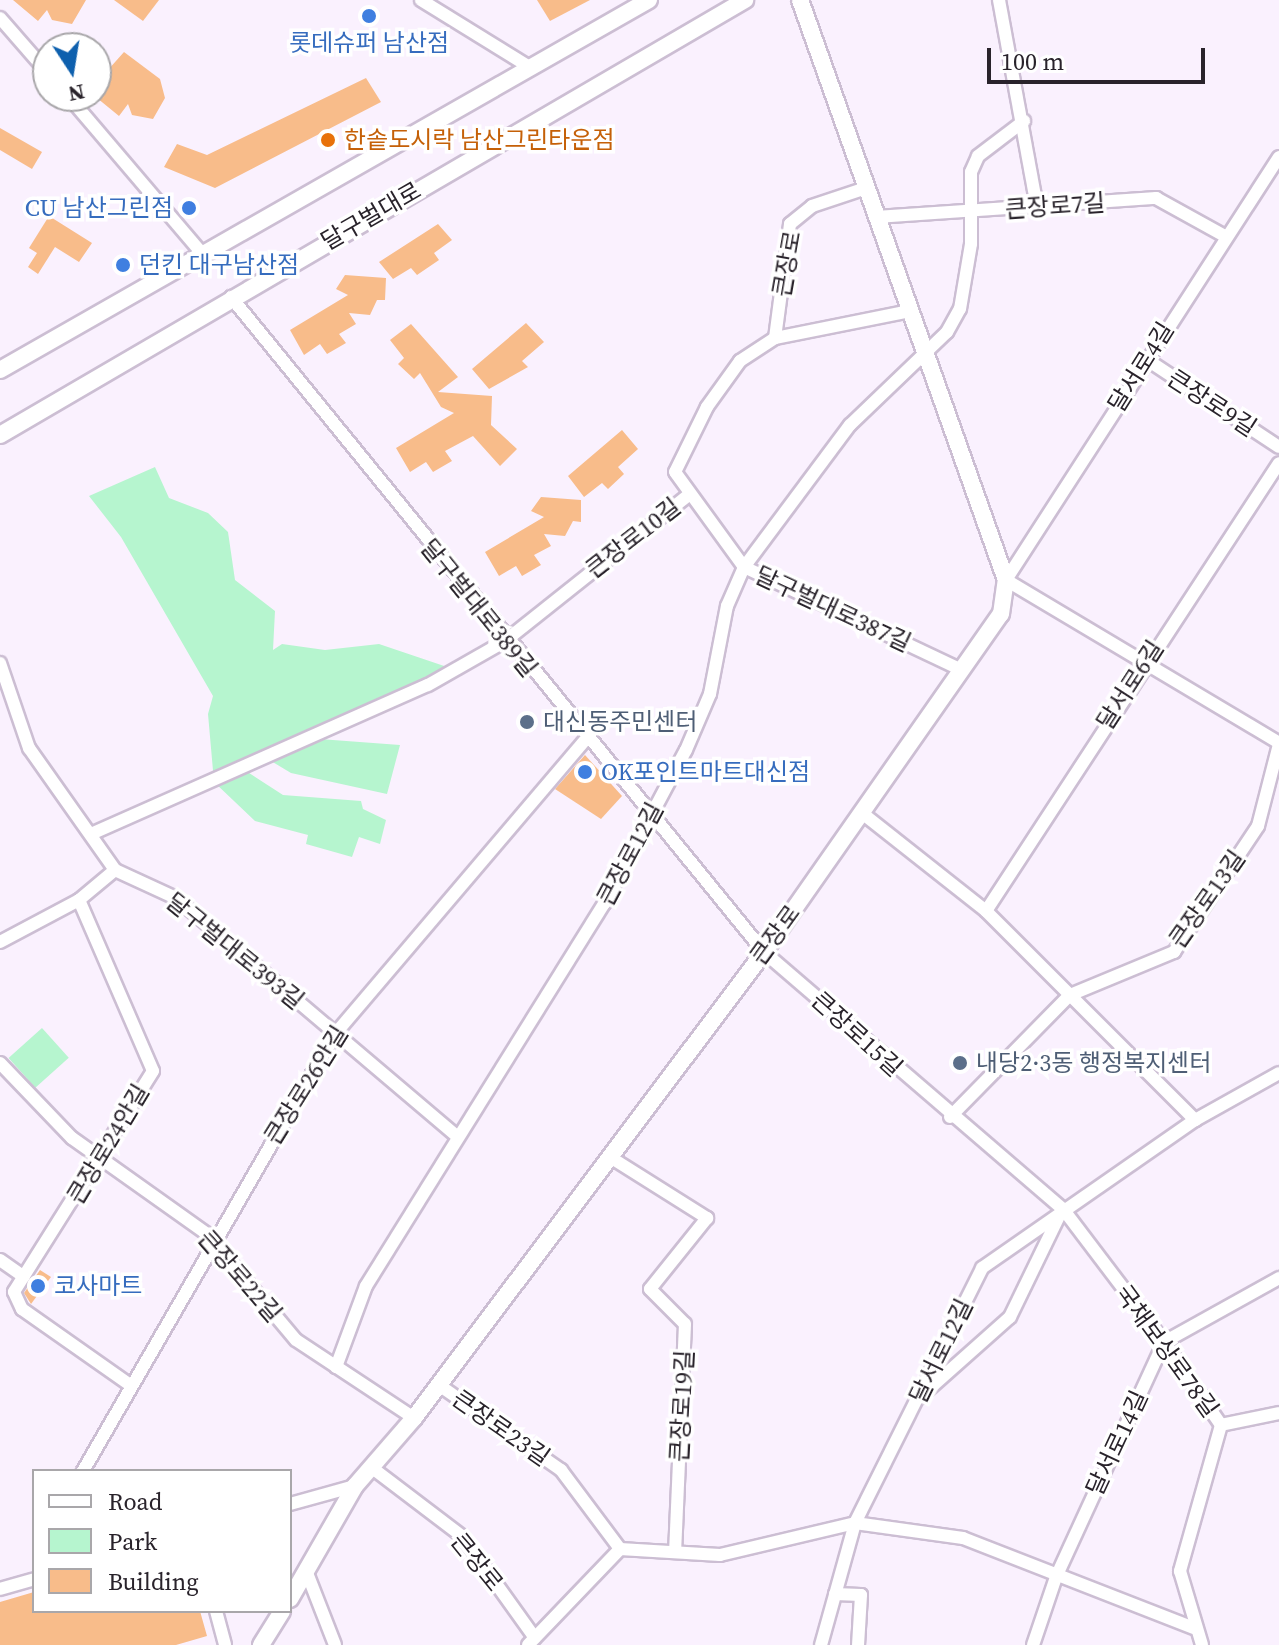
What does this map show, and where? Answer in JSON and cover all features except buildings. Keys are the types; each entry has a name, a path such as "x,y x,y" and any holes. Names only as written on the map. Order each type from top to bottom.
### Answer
{"street":[{"path":"421,0 528,66"},
{"path":"0,370 201,252 649,0"},
{"name":"달구벌대로","path":"0,435 231,297 745,0"},
{"path":"800,0 1006,580 1146,661 1279,744"},
{"path":"999,0 1024,121 1037,207"},
{"path":"0,18 32,55"},
{"path":"82,112 201,252"},
{"path":"925,354 960,309 971,212 971,172 978,156 1024,121"},
{"name":"달서로4길","path":"1006,580 1223,235 1279,157"},
{"name":"큰장로","path":"775,338 790,224 812,206 866,188"},
{"name":"큰장로7길","path":"876,217 1156,198 1223,235"},
{"name":"달구벌대로389길","path":"231,297 505,641 764,952"},
{"name":"큰장로10길","path":"91,834 428,685 505,641 687,496 675,472 707,407 740,361 775,338 910,311"},
{"name":"큰장로12길","path":"336,1367 366,1286 604,904 651,815 710,694 727,606 744,567 850,425 925,354"},
{"name":"큰장로9길","path":"1146,359 1279,447"},
{"name":"달서로6길","path":"986,911 1146,661 1279,463"},
{"name":"달구벌대로387길","path":"687,496 744,567 962,670"},
{"name":"큰장로","path":"292,1596 355,1486 439,1385 764,952 862,813 1001,614 1006,580"},
{"path":"0,663 29,748 115,870 79,900 0,942"},
{"name":"큰장로26안길","path":"84,1469 212,1240 335,1034 586,739"},
{"name":"큰장로13길","path":"1070,995 1174,952 1258,826 1279,744"},
{"path":"862,813 986,911 1195,1120"},
{"name":"달구벌대로393길","path":"115,870 176,898 457,1136"},
{"name":"큰장로24안길","path":"79,900 153,1071 103,1158 14,1292 22,1309 130,1385"},
{"name":"큰장로15길","path":"764,952 950,1117 1063,1209"},
{"path":"950,1117 1070,995"},
{"name":"큰장로22길","path":"0,1063 72,1138 212,1240 296,1340 414,1418"},
{"name":"달서로12길","path":"821,1645 855,1523 982,1268 1195,1120 1279,1073"},
{"name":"큰장로19길","path":"610,1157 707,1218 650,1289 685,1324 675,1552"},
{"name":"달서로12길","path":"917,1399 1010,1317 1063,1209"},
{"name":"국채보상로78길","path":"1063,1209 1164,1342 1221,1425 1180,1571 1194,1628 1202,1645"},
{"path":"0,1260 24,1277"},
{"path":"1164,1342 1279,1278"},
{"name":"달서로14길","path":"1033,1645 1056,1577 1164,1342"},
{"name":"큰장로23길","path":"439,1385 561,1470 620,1549"},
{"path":"1221,1425 1279,1413"},
{"name":"큰장로","path":"371,1467 462,1536 531,1641"},
{"path":"292,1503 355,1486"},
{"path":"531,1641 620,1549 720,1555 855,1523 963,1538 1056,1577 1094,1588 1194,1628"},
{"path":"307,1573 335,1645"},
{"path":"0,1589 32,1576"},
{"path":"835,1594 861,1595 858,1645"},
{"path":"217,1613 225,1645"},
{"path":"261,1645 281,1613"}],"green space":[{"path":"155,467 169,498 208,513 228,532 235,580 275,611 273,650 282,644 325,650 379,644 456,670 306,738 400,745 387,794 291,773 266,758 243,769 283,795 361,801 363,809 386,820 380,844 359,837 352,857 306,844 308,835 255,821 214,782 208,714 213,696 121,537 89,496"},
{"path":"42,1028 69,1058 35,1088 9,1058"}],"place":[{"name":"롯데슈퍼 남산점","path":"369,16"},
{"name":"한솥도시락 남산그린타운점","path":"328,140"},
{"name":"CU 남산그린점","path":"189,208"},
{"name":"던킨 대구남산점","path":"123,265"},
{"name":"대신동주민센터","path":"527,722"},
{"name":"OK포인트마트대신점","path":"585,772"},
{"name":"내당2·3동 행정복지센터","path":"960,1063"},
{"name":"코사마트","path":"38,1286"}]}
